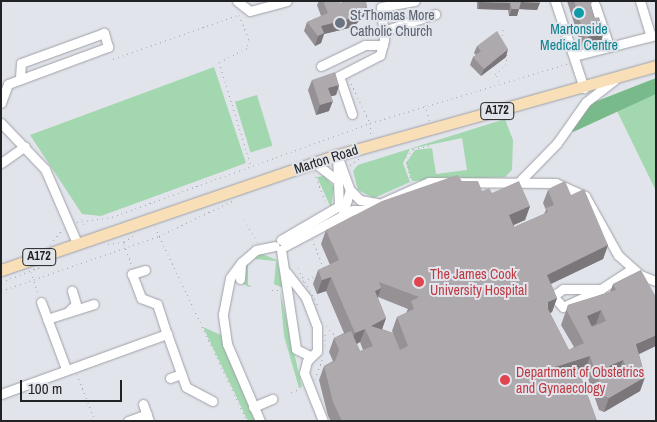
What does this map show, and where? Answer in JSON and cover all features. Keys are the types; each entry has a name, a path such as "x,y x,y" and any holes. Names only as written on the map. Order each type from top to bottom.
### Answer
{"main road":[{"name":"Marton Road","path":"1,270 150,217 315,169 337,155 614,80 656,66"}],"street":[{"path":"237,1 243,12 286,2"},
{"path":"352,114 339,76 380,55 383,45 383,31 377,4 414,1"},
{"path":"555,1 584,88"},
{"path":"574,56 654,36 640,1"},
{"path":"595,5 609,46"},
{"path":"383,31 435,14"},
{"path":"1,102 8,84 108,47 104,33 21,63 20,79"},
{"path":"321,66 368,44 383,45"},
{"path":"58,50 64,63"},
{"path":"520,182 557,143 586,102 614,80"},
{"path":"1,123 45,169 77,243"},
{"path":"1,163 25,146"},
{"path":"337,155 345,166 350,190 342,217"},
{"path":"280,246 334,211 340,200 337,181 337,155"},
{"path":"315,169 329,171 337,181"},
{"path":"260,421 224,329 225,296 241,263 262,248 280,246 342,217 414,187 441,180 565,184 585,196 610,246 632,269 656,281"},
{"path":"350,190 360,200 377,203"},
{"path":"280,246 286,272 296,349 310,356"},
{"path":"240,280 241,263"},
{"path":"601,289 563,289 553,296 563,307 601,289 632,269"},
{"path":"122,278 144,270"},
{"path":"286,272 306,298 317,327 318,346 310,356 304,373 323,421"},
{"path":"133,274 141,298 157,304 186,387 212,401"},
{"path":"68,312 76,304 72,291"},
{"path":"41,302 70,367"},
{"path":"47,319 94,304"},
{"path":"2,392 167,334"},
{"path":"170,378 181,374"},
{"path":"253,407 272,399"},
{"path":"128,421 148,417 143,404"}],"path":[{"path":"113,59 243,12 249,40 247,48 219,62 252,167"},
{"path":"499,82 495,74 508,59 501,42 504,28"},
{"path":"49,243 69,223 112,217 370,123 499,82 564,66 574,56"},
{"path":"345,166 358,162 367,146 370,123 347,71"},
{"path":"425,105 431,128"},
{"path":"414,187 406,157 413,149 432,145"},
{"path":"315,169 329,171"},
{"path":"1,291 110,250 126,248 159,236 235,199"},
{"path":"150,217 247,421"},
{"path":"82,220 84,224"},
{"path":"244,220 262,248"},
{"path":"298,268 304,280 325,272 312,240"},
{"path":"124,242 133,274"},
{"path":"1,282 48,264"},
{"path":"30,271 41,302"},
{"path":"325,326 338,339"},
{"path":"70,367 95,421"}],"green space":[{"path":"214,67 246,163 101,216 82,214 30,135"},
{"path":"656,78 656,94 573,132 570,128 592,103"},
{"path":"656,94 656,191 616,109"},
{"path":"257,95 272,146 251,152 235,102"},
{"path":"505,119 513,140 512,170 505,177 412,181 406,163 415,150 432,148 436,174 467,170 462,138 410,149 403,163 410,182 374,198 358,190 353,171 358,165"},
{"path":"324,176 334,187 331,208 317,177"},
{"path":"260,253 277,260 283,288 274,284 276,261 254,259 248,265 248,285 252,286 249,287 243,284 243,268"},
{"path":"280,291 302,387 299,388 284,336"},
{"path":"203,327 221,335 256,421 248,421"}],"building":[{"path":"323,1 339,1 340,3 344,1 366,1 367,6 356,17 321,26 324,33 318,36 307,22 328,13"},
{"path":"479,1 540,1 540,3 521,2 519,9 512,9 510,3"},
{"path":"574,1 590,1 594,18 599,17 604,32 585,38"},
{"path":"497,31 508,49 484,69 473,57 481,51 477,46"},
{"path":"335,72 339,85 328,88 333,101 320,105 312,80"},
{"path":"457,175 462,181 478,181 482,191 489,188 492,193 519,181 530,206 509,215 514,227 548,212 546,208 554,205 548,190 552,187 565,181 571,195 584,189 608,245 547,275 557,298 548,302 548,309 569,350 584,343 567,311 568,305 616,290 613,284 641,270 656,297 656,335 636,344 645,377 609,398 604,396 590,356 555,367 560,379 579,371 597,421 342,421 333,402 324,366 335,361 339,350 334,338 351,331 360,351 373,346 365,329 355,333 331,277 322,280 318,270 339,260 326,230 382,201","holes":["379,282 419,297 411,301 414,309 397,317 408,346 400,350 393,333 371,326 386,318 375,291 381,288","601,310 606,321 592,327 587,316","623,360 628,371 614,377 609,366"]}],"place":[{"name":"Martonside Medical Centre","path":"579,13"},
{"name":"St Thomas More Catholic Church","path":"340,23"},
{"name":"The James Cook University Hospital","path":"419,282"},
{"name":"Department of Obstetrics and Gynaecology","path":"505,380"}]}
